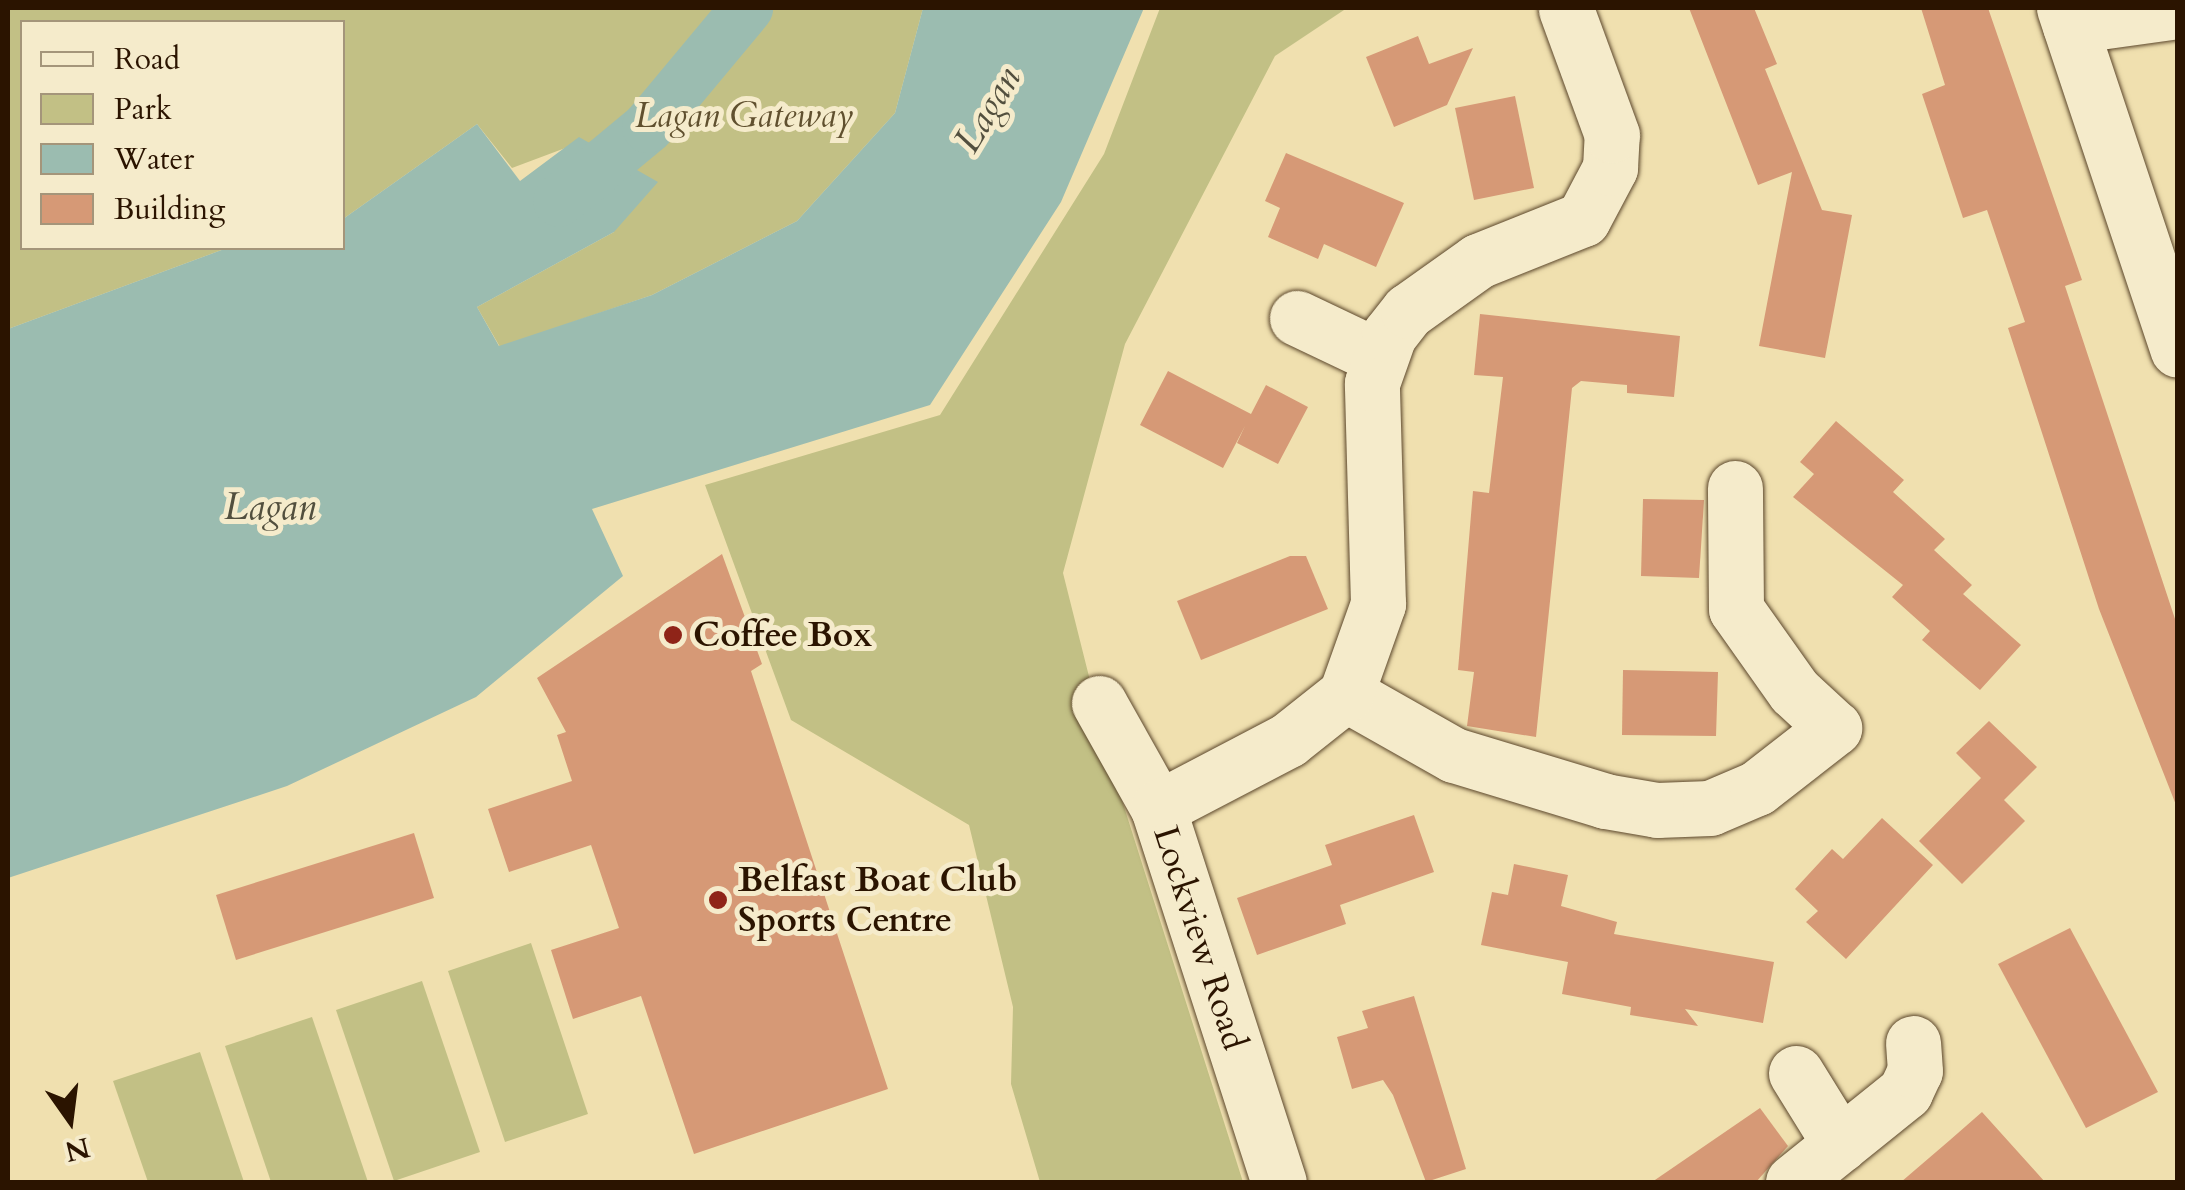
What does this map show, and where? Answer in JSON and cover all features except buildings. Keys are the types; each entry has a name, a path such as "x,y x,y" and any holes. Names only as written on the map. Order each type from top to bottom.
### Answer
{"street":[{"path":"1158,808 1288,740 1346,694 1378,604 1372,383 1379,356 1408,311 1439,285 1478,260 1560,234 1601,193 1612,135 1566,9"},
{"path":"2178,11 2067,17 2178,350"},
{"path":"1297,318 1379,356"},
{"path":"1346,694 1454,756 1605,801 1657,810 1710,808 1756,788 1834,728 1794,691 1736,610 1736,488"},
{"name":"Lockview Road","path":"1098,703 1158,808 1279,1182"},
{"path":"1794,1182 1905,1092 1915,1071 1913,1043"},
{"path":"1796,1073 1840,1144"}],"green space":[{"name":"Lagan Gateway","path":"8,8 923,8 895,113 797,221 652,295 500,347 477,307 614,232 576,144 512,168 477,124 345,218 345,20 20,20 20,250 222,250 8,329"},
{"path":"1160,8 1347,8 1275,56 1125,344 1063,573 1113,772 1243,1182 1040,1182 1011,1084 1013,1007 969,825 791,720 705,485 940,415 1104,154"},
{"path":"531,943 588,1114 505,1142 448,971"},
{"path":"422,981 480,1152 394,1181 336,1010"},
{"path":"312,1017 368,1182 271,1182 225,1046"},
{"path":"200,1052 244,1182 148,1182 113,1081"}],"water":[{"name":"Lagan","path":"923,8 1144,8 1061,202 930,405 592,509 623,576 476,697 287,786 8,878 8,329 222,250 345,250 345,218 477,124 520,181 579,137 658,182 614,232 477,307 499,346 652,295 797,221 895,113"}],"waterway":[{"path":"559,201 648,127 747,8"}],"place":[{"name":"Coffee Box","path":"673,635"},
{"name":"Belfast Boat Club Sports Centre","path":"718,900"}]}
